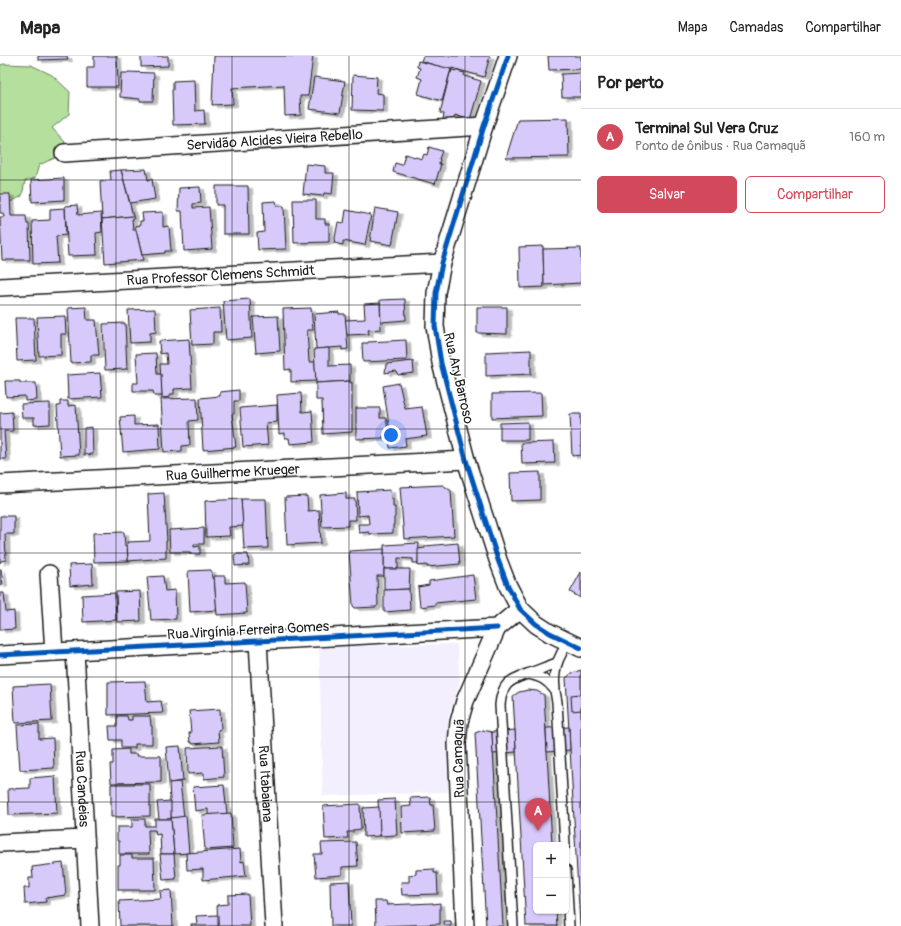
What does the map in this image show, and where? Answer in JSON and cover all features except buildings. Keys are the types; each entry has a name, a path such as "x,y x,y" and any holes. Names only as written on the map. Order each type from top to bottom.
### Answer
{"street":[{"name":"Rua Ary Barroso","path":"508,56 484,126 442,263 436,293 435,326 440,363 466,460 498,560 520,609 536,624 574,645"},
{"name":"Servidão Alcides Vieira Rebello","path":"64,153 484,126"},
{"name":"Rua Professor Clemens Schmidt","path":"0,287 442,263"},
{"name":"Rua Guilherme Krueger","path":"0,484 466,460"},
{"path":"49,574 54,652"},
{"name":"Rua Camaquã","path":"465,926 457,736 459,722 465,701 497,628 520,609"},
{"name":"Rua Virgínia Ferreira Gomes","path":"0,655 497,628"},
{"name":"Rua Itabaiana","path":"258,641 274,926"},
{"name":"Rua Candeias","path":"75,651 90,926"},
{"path":"0,843 85,839"}],"lane":[{"path":"564,842 557,702 554,689 557,662 563,652 574,645"},
{"path":"513,926 500,705 501,694 507,684 516,677 557,662"},
{"path":"526,674 537,675 548,681 554,689"},
{"path":"566,878 569,926"}],"shaded area":[{"path":"457,644 460,681 448,718 450,792 323,796 319,647"}],"green space":[{"path":"0,65 31,65 52,75 70,92 69,114 52,128 65,142 57,157 39,165 35,178 25,181 22,196 13,201 0,203"}],"cycle path":[{"path":"508,56 484,126 442,263 436,293 435,326 441,363 466,460 498,560 508,586 520,609 536,624 550,633 581,648"},
{"path":"0,655 497,628"}],"place":[{"name":"Terminal Sul Vera Cruz","path":"538,831"}]}
